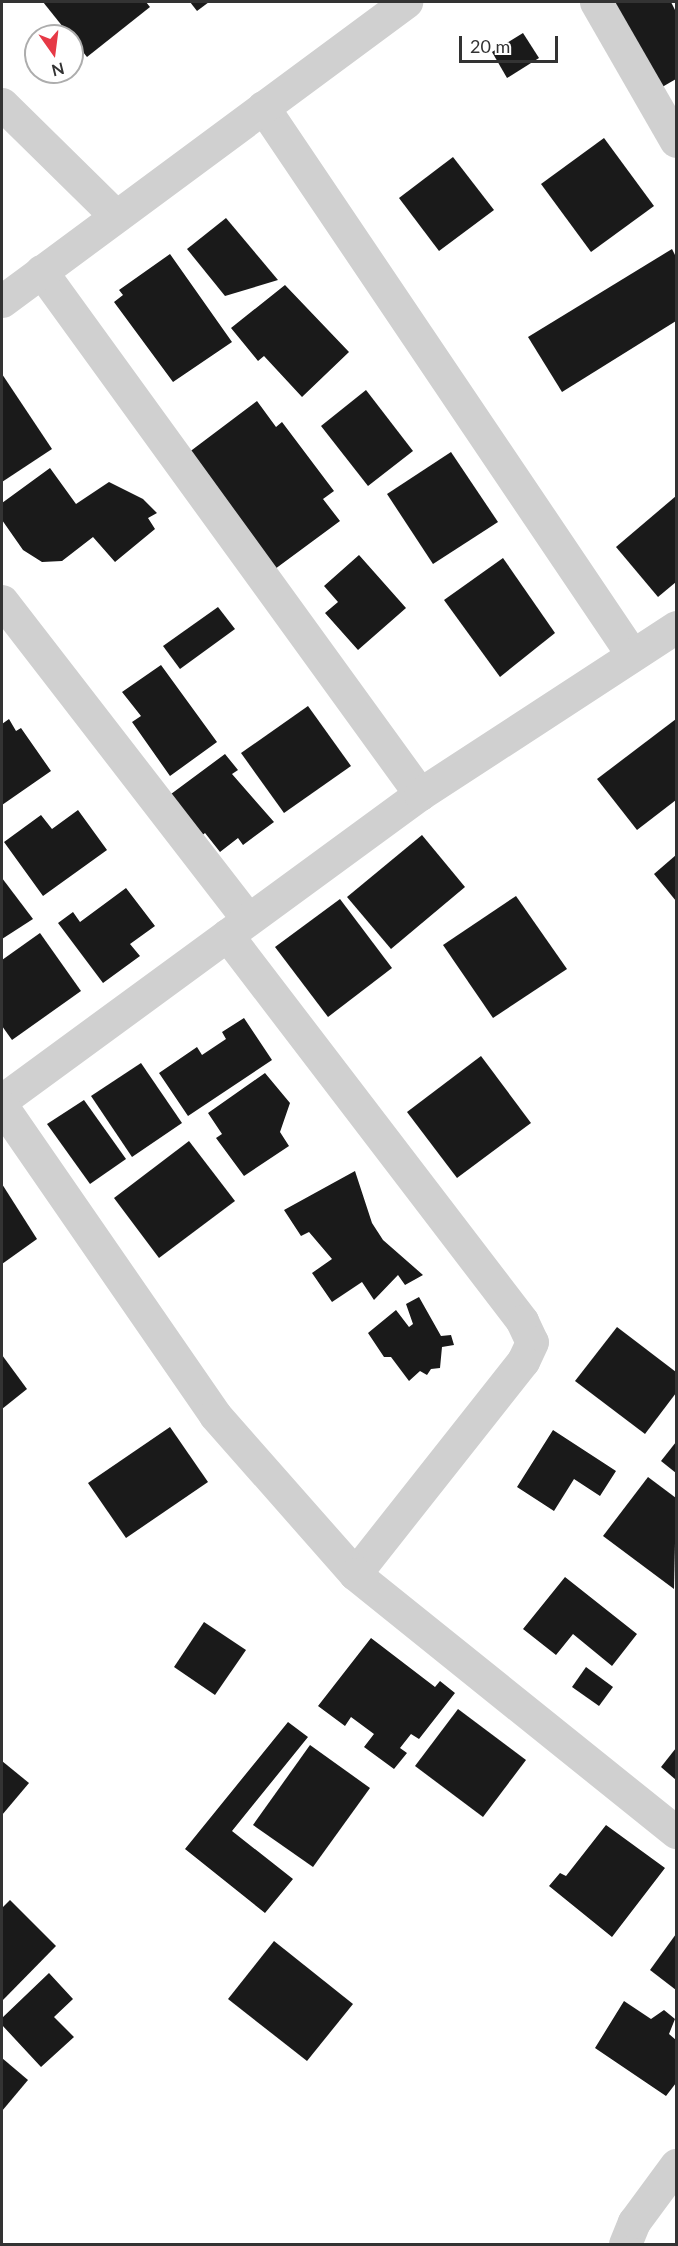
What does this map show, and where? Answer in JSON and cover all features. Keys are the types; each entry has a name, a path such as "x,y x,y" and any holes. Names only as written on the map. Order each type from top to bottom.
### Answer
{"street":[{"path":"2,301 406,2"},
{"path":"596,2 676,141"},
{"path":"2,104 116,216"},
{"path":"263,107 632,653"},
{"path":"41,271 420,794"},
{"path":"2,600 522,1320 532,1342 523,1361 355,1574"},
{"path":"2,1100 420,794 632,653 676,627"},
{"path":"2,1106 215,1415 355,1574 676,1832"},
{"path":"625,2244 634,2222 676,2165"}],"building":[{"path":"43,2 146,2 150,7 87,57 84,53 84,24 61,24"},
{"path":"190,2 209,2 197,11"},
{"path":"607,2 671,2 676,12 676,79 657,90"},
{"path":"523,33 539,58 507,78 492,52"},
{"path":"604,138 654,206 591,252 541,184"},
{"path":"453,157 494,210 439,251 399,198"},
{"path":"226,218 278,280 225,296 187,249"},
{"path":"672,249 676,257 676,321 562,392 528,337"},
{"path":"170,254 232,342 173,382 114,302 123,295 119,290"},
{"path":"285,285 349,352 302,397 264,356 258,361 231,328"},
{"path":"2,374 52,449 2,482"},
{"path":"366,390 413,451 368,486 321,426"},
{"path":"257,401 276,427 282,422 334,491 323,499 340,521 275,569 188,453"},
{"path":"451,452 498,522 433,564 387,494"},
{"path":"50,468 76,504 109,482 143,499 157,513 148,518 155,529 115,562 93,537 62,561 42,562 23,550 2,520 2,503"},
{"path":"676,496 676,582 658,597 616,547"},
{"path":"359,555 406,608 358,650 325,613 338,602 324,586"},
{"path":"503,558 555,633 500,677 444,600"},
{"path":"218,607 235,629 180,669 163,646"},
{"path":"161,665 217,742 170,776 132,722 141,716 122,692"},
{"path":"308,706 351,766 284,813 241,753"},
{"path":"9,719 16,731 21,728 51,771 2,805 2,724"},
{"path":"676,719 676,800 637,830 597,779"},
{"path":"225,754 238,770 232,774 274,822 243,845 238,838 220,852 205,833 199,838 167,797"},
{"path":"78,810 107,850 43,896 4,842 41,815 52,829"},
{"path":"422,835 465,887 391,949 347,897"},
{"path":"676,855 676,901 654,874"},
{"path":"2,878 33,919 2,939"},
{"path":"126,888 155,926 130,944 140,956 103,983 58,923 73,912 80,922"},
{"path":"516,896 567,969 493,1018 443,945"},
{"path":"340,899 392,968 328,1017 275,947"},
{"path":"40,933 81,991 12,1040 2,1026 2,960"},
{"path":"244,1018 272,1060 188,1116 159,1073 197,1047 202,1055 226,1039 222,1032"},
{"path":"481,1056 531,1123 457,1178 407,1112"},
{"path":"141,1063 182,1123 132,1157 91,1096"},
{"path":"265,1073 290,1103 280,1132 289,1146 244,1176 216,1138 222,1134 208,1113"},
{"path":"84,1100 126,1159 90,1184 47,1124"},
{"path":"189,1141 235,1201 159,1258 114,1198"},
{"path":"355,1171 372,1223 383,1240 423,1275 405,1285 398,1275 374,1300 362,1282 332,1302 312,1273 332,1259 309,1232 301,1236 284,1210"},
{"path":"2,1184 37,1239 2,1264"},
{"path":"419,1297 441,1336 451,1335 454,1345 442,1347 440,1368 431,1369 427,1375 420,1371 409,1381 391,1357 384,1357 368,1333 396,1310 409,1327 413,1324 406,1304"},
{"path":"617,1327 676,1372 676,1393 645,1434 575,1381"},
{"path":"2,1355 27,1389 2,1409"},
{"path":"170,1427 208,1482 126,1538 88,1483"},
{"path":"553,1430 616,1471 600,1496 574,1479 554,1511 517,1487"},
{"path":"676,1442 676,1473 661,1461"},
{"path":"648,1477 676,1498 674,1589 603,1536"},
{"path":"565,1577 637,1634 612,1666 573,1634 556,1655 523,1629"},
{"path":"204,1622 246,1650 215,1695 174,1667"},
{"path":"371,1638 435,1687 440,1681 455,1693 419,1739 411,1734 400,1748 407,1753 394,1769 364,1747 374,1734 351,1717 345,1726 318,1706"},
{"path":"586,1667 613,1687 599,1706 572,1687"},
{"path":"458,1709 526,1760 483,1817 415,1766"},
{"path":"288,1722 308,1737 232,1831 293,1879 265,1913 185,1849"},
{"path":"310,1745 370,1788 313,1867 253,1825"},
{"path":"676,1748 676,1780 661,1767"},
{"path":"2,1761 29,1783 2,1815"},
{"path":"606,1825 665,1868 612,1937 549,1886 560,1873 566,1876"},
{"path":"10,1900 56,1946 2,2001 2,1908"},
{"path":"676,1934 676,1990 650,1970"},
{"path":"274,1941 353,2004 307,2061 228,1999"},
{"path":"49,1973 73,1999 54,2017 74,2037 41,2067 2,2025 2,2018"},
{"path":"624,2001 651,2019 664,2010 675,2019 669,2034 676,2040 676,2083 666,2096 595,2048"},
{"path":"2,2058 28,2080 2,2111"}]}
